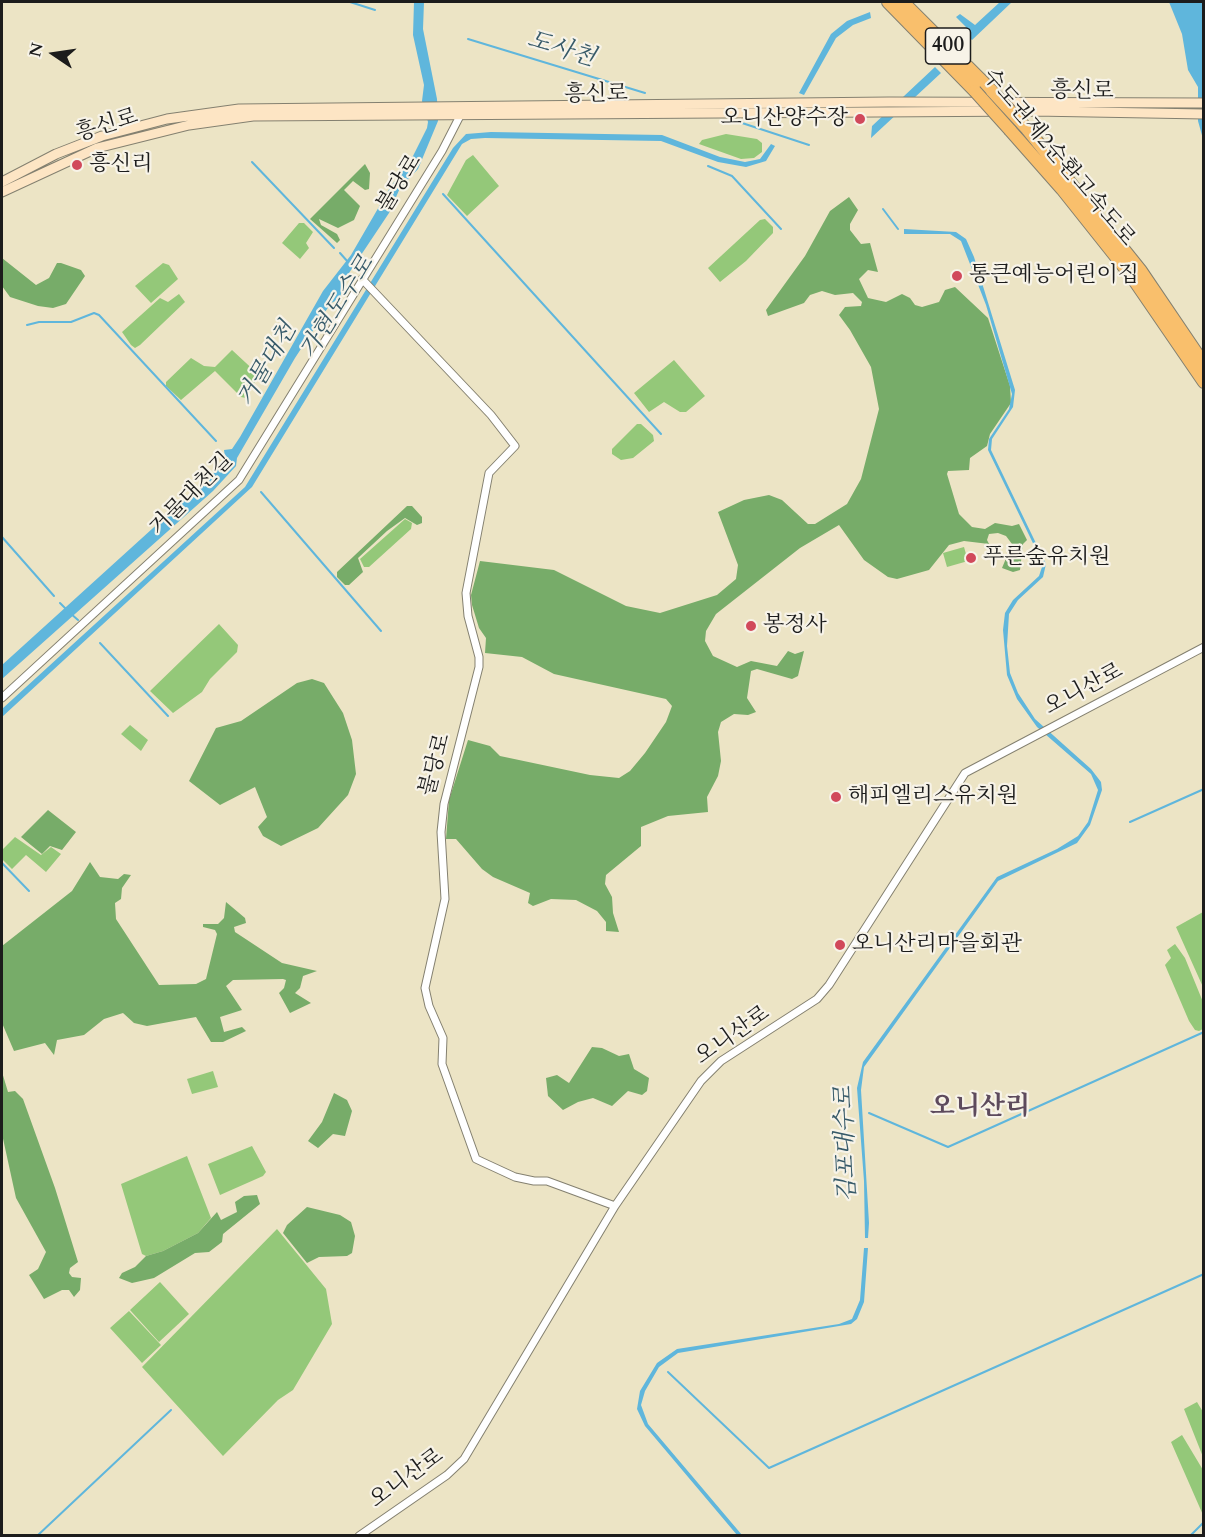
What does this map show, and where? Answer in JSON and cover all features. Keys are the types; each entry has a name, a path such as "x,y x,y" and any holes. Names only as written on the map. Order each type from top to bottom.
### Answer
{"highway":[{"name":"수도권제2순환고속도로","path":"888,2 975,91 1062,189 1132,278 1203,382"},
{"name":"수도권제2순환고속도로","path":"903,2 1027,129 1141,272 1203,364"}],"main road":[{"name":"흥신로","path":"462,111 890,102 1203,103"},
{"name":"흥신로","path":"2,182 83,143 190,114 239,109 416,112"},
{"name":"흥신로","path":"2,192 97,148 200,123 253,117 447,111 1045,111 1203,114"}],"street":[{"name":"불당로","path":"462,111 442,151 362,279 491,415 515,446 489,473 466,593 465,603 479,657 479,667 444,804 441,832 445,899 425,988 429,1006 443,1038 442,1064 476,1158 515,1178 534,1182 548,1180 615,1206"},
{"name":"거물대천길","path":"2,698 239,480 362,279"},
{"name":"오니산로","path":"359,1536 447,1475 464,1459 615,1206 710,1071 803,1009 829,985 965,773 1203,647"}],"green space":[{"path":"726,134 757,139 762,143 762,152 754,158 741,159 699,144 702,140"},
{"path":"473,155 499,186 467,216 447,195 466,160"},
{"path":"365,164 370,173 369,189 365,190 353,181 344,190 360,206 354,220 338,228 319,219 321,225 337,234 340,240 337,243 310,219"},
{"path":"849,197 858,210 850,224 850,230 861,244 870,243 878,272 868,270 859,279 868,298 886,302 902,294 910,298 915,305 922,307 939,302 945,290 955,287 988,318 1010,386 1011,403 990,434 987,446 970,458 969,470 948,471 947,474 959,514 972,527 985,529 995,523 1012,526 1019,524 1027,540 1023,544 1020,570 1013,572 1002,568 1012,544 1006,536 998,533 989,534 987,540 989,544 964,541 949,545 929,570 897,579 888,577 864,560 839,525 800,548 716,614 706,631 705,641 713,656 737,667 751,661 777,666 788,651 795,654 804,651 798,676 792,679 757,669 751,671 747,698 756,712 748,715 734,714 721,722 718,732 721,761 718,776 707,797 708,812 668,816 641,827 641,846 606,875 605,884 612,897 613,913 619,932 606,931 606,922 597,911 576,900 551,899 533,906 528,903 530,893 493,877 482,869 456,839 446,839 449,800 468,740 490,746 500,756 590,775 619,778 630,771 645,753 666,722 672,706 666,699 554,674 522,657 485,653 486,638 479,628 471,595 480,561 554,570 626,606 660,613 717,595 736,579 738,565 718,512 744,500 769,495 782,500 808,524 815,524 847,504 861,479 879,409 871,367 839,315 845,307 861,306 862,302 853,293 835,295 822,291 810,295 804,303 768,316 766,310 805,256 830,211"},
{"path":"765,219 773,227 773,233 746,261 720,282 708,268 760,220"},
{"path":"299,223 304,223 313,232 306,243 309,248 300,259 282,243"},
{"path":"2,258 36,285 49,278 57,263 81,270 85,276 66,304 53,308 38,306 10,297 2,286"},
{"path":"163,263 169,265 178,279 151,303 135,286"},
{"path":"179,294 185,302 140,345 135,348 131,345 122,332 160,298 168,302"},
{"path":"232,350 259,375 246,398 241,397 215,371 181,400 166,386 166,382 191,358 204,366 215,367"},
{"path":"674,360 705,396 686,412 680,412 664,402 649,412 634,393"},
{"path":"637,424 641,424 653,435 654,441 633,458 621,460 612,454 612,449"},
{"path":"407,506 412,506 422,517 422,523 417,525 405,518 387,531 358,558 363,572 349,585 345,585 337,577 337,572"},
{"path":"405,519 412,523 411,529 369,567 364,567 360,559"},
{"path":"964,547 968,561 947,567 943,553"},
{"path":"219,624 238,645 237,652 210,679 202,692 173,713 150,691"},
{"path":"312,679 324,683 343,713 352,740 356,774 348,795 318,828 281,846 263,836 258,827 267,817 255,787 220,805 189,781 216,728 241,721 297,683"},
{"path":"130,725 148,740 141,751 121,734"},
{"path":"48,810 76,832 62,850 50,846 42,854 21,837"},
{"path":"15,837 41,855 51,847 61,854 46,872 26,855 12,869 2,859 2,850"},
{"path":"90,862 100,877 118,879 124,874 131,875 122,888 121,899 115,903 116,919 159,985 196,984 206,979 217,934 215,930 203,927 203,924 218,924 224,918 226,902 245,918 246,923 234,927 235,932 282,963 317,971 303,976 300,988 295,993 311,1003 290,1013 279,993 284,988 286,980 233,980 226,986 242,1010 220,1017 224,1032 242,1027 246,1031 223,1042 211,1042 196,1017 147,1026 134,1023 123,1013 104,1019 84,1035 57,1040 54,1055 45,1043 14,1051 2,1023 2,946 72,891"},
{"path":"1204,912 1203,987 1176,927"},
{"path":"1175,944 1185,958 1203,1002 1203,1029 1199,1031 1195,1030 1189,1021 1165,965 1171,958 1167,950"},
{"path":"592,1047 602,1048 619,1056 629,1054 634,1069 649,1078 647,1091 642,1095 628,1091 612,1106 593,1098 578,1102 563,1110 548,1096 546,1078 557,1075 569,1083"},
{"path":"213,1071 218,1087 192,1094 187,1079"},
{"path":"2,1072 8,1092 15,1091 23,1099 55,1188 78,1262 70,1268 69,1273 72,1277 81,1278 80,1290 74,1297 69,1290 62,1290 44,1299 29,1275 38,1269 46,1252 16,1198 2,1134"},
{"path":"334,1093 347,1100 352,1111 345,1136 333,1134 318,1148 308,1141 322,1122"},
{"path":"252,1146 266,1172 263,1176 220,1195 208,1164"},
{"path":"187,1156 211,1218 198,1233 163,1251 146,1256 142,1254 121,1184"},
{"path":"257,1195 260,1204 223,1234 222,1242 209,1252 195,1253 154,1278 132,1283 119,1278 122,1273 135,1267 146,1256 163,1251 198,1233 217,1212 221,1220 237,1212 235,1202 244,1196"},
{"path":"307,1207 340,1215 351,1222 355,1236 352,1253 347,1256 319,1257 307,1263 283,1233 287,1225"},
{"path":"277,1229 326,1289 332,1324 293,1390 278,1400 223,1456 142,1367"},
{"path":"160,1282 189,1314 159,1342 130,1310"},
{"path":"129,1311 161,1345 142,1363 110,1328"},
{"path":"1197,1402 1203,1412 1203,1457 1184,1409"},
{"path":"1182,1435 1203,1470 1203,1515 1171,1442"}],"water":[{"path":"414,2 424,2 423,29 437,99 438,121 418,169 400,188 389,213 343,282 340,299 331,303 295,358 237,458 236,466 213,491 2,679 2,665 217,470 225,457 224,450 232,449 240,437 323,291 351,255 391,186 411,160 428,122 422,101 424,85 413,35"},
{"path":"1000,2 1012,2 972,40 966,34 966,27 956,17 960,14 975,25"},
{"path":"1169,2 1203,2 1203,139 1198,121 1198,87 1188,70 1182,34"},
{"path":"870,12 871,18 853,25 836,38 804,95 799,93 831,34 847,21"},
{"path":"935,67 941,73 871,138 872,126"},
{"path":"491,132 662,135 720,157 745,162 760,159 771,144 775,146 766,161 746,167 718,162 661,141 485,138 471,139 462,144 252,487 2,717 2,709 245,487 453,148 466,134"},
{"path":"904,229 956,232 966,239 974,257 1015,390 1013,407 992,439 991,450 1046,564 1043,577 1018,600 1009,614 1007,646 1010,673 1018,693 1035,719 1091,769 1101,782 1102,790 1090,825 1077,843 998,881 864,1067 861,1090 869,1223 868,1238 865,1238 864,1181 857,1088 863,1062 997,877 1057,849 1078,836 1088,822 1098,790 1091,774 1037,727 1017,699 1007,675 1003,630 1005,613 1013,600 1039,576 1043,564 988,450 989,439 1009,409 1012,394 986,305 961,241 950,234 904,234"},
{"path":"864,1248 868,1248 864,1302 857,1319 851,1324 678,1353 659,1367 645,1391 641,1405 648,1424 742,1535 737,1535 645,1426 637,1409 640,1391 657,1363 677,1349 839,1324 852,1319 860,1300"}],"waterway":[{"name":"도사천","path":"350,2 375,10"},
{"name":"도사천","path":"468,39 645,93"},
{"name":"도사천","path":"736,121 809,145"},
{"path":"252,162 334,248"},
{"path":"708,166 732,176 781,229"},
{"path":"443,194 661,434"},
{"name":"김포대수로","path":"883,209 898,229"},
{"name":"가현도수로","path":"340,253 348,262"},
{"path":"27,325 39,322 71,322 94,313 99,315 216,441"},
{"path":"261,492 381,631"},
{"path":"2,537 54,596"},
{"path":"60,603 66,609"},
{"path":"70,613 78,620"},
{"path":"100,643 168,716"},
{"path":"1130,822 1204,789"},
{"path":"2,863 29,891"},
{"path":"869,1113 948,1147 1204,1032"},
{"path":"668,1372 769,1468 1204,1274"},
{"path":"37,1536 171,1410"},
{"path":"1190,1536 1204,1522"}],"place":[{"name":"오니산양수장","path":"860,119"},
{"name":"흥신리","path":"77,165"},
{"name":"통큰예능어린이집","path":"957,276"},
{"name":"푸른숲유치원","path":"971,558"},
{"name":"봉정사","path":"751,626"},
{"name":"해피엘리스유치원","path":"836,797"},
{"name":"오니산리마을회관","path":"840,945"}],"district":[{"name":"오니산리","path":"980,1108"}],"water label":[{"name":"거물대천","path":"268,365"}]}
